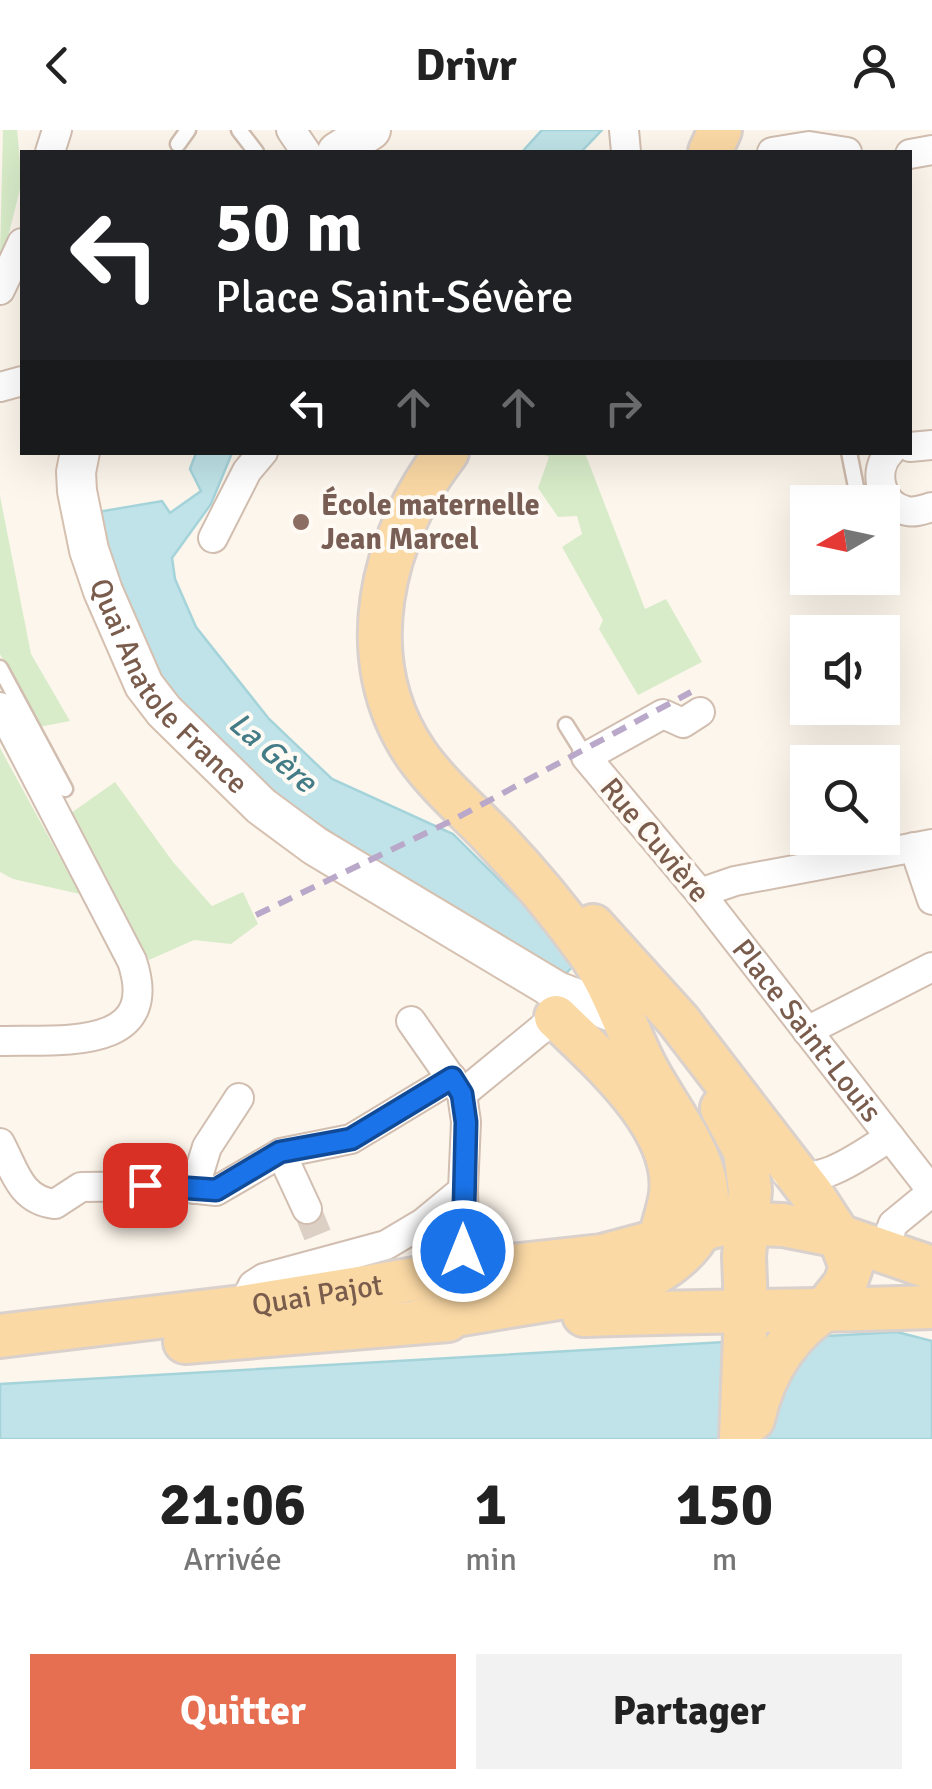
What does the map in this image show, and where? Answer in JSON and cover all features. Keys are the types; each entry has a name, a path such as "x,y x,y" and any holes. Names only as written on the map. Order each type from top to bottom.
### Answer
{"main road":[{"path":"339,150 371,130"},
{"name":"Quai Anatole France","path":"80,455 76,491 89,550 144,685 164,711 261,806 347,865 488,951"},
{"path":"419,1321 632,1285 666,1266 689,1247 702,1230 706,1199 703,1172 690,1137 648,1071 588,949 500,845 417,756 395,712 382,662 380,610 388,562 409,509 445,455"},
{"path":"500,845 568,895 678,1020 800,1178 839,1236 851,1268 845,1284 778,1354 757,1400 748,1439"},
{"path":"610,946 620,1015 614,1074"},
{"path":"488,951 557,991 620,1015 678,1052 712,1088 745,1151 750,1190 744,1256 740,1439"},
{"path":"488,951 614,1074 656,1131 669,1159 671,1192 660,1240"},
{"path":"556,1017 620,1015 678,1020"},
{"name":"Quai Pajot","path":"0,1336 242,1307 469,1244 602,1256 726,1223 782,1225 839,1236 932,1268"},
{"path":"811,1320 875,1274 882,1252"},
{"name":"Quai Pajot","path":"0,1358 419,1321 745,1322 811,1320 932,1307"}],"street":[{"path":"784,150 809,146 835,150"},
{"path":"0,290 20,247"},
{"path":"213,538 247,471 260,455"},
{"path":"882,485 880,462 887,455"},
{"path":"900,510 932,507"},
{"path":"0,707 132,961 139,982 139,998 132,1012 114,1030 97,1037 0,1041"},
{"path":"586,757 663,714 684,723 700,712"},
{"name":"Rue Cuvière","path":"586,757 724,924"},
{"path":"700,893 735,881 923,846 932,900"},
{"name":"Place Saint-Louis","path":"724,924 932,1192 892,1224 882,1252"},
{"path":"807,1031 932,967"},
{"path":"0,1143 26,1194 40,1202 55,1204 82,1186 119,1184 216,1190 227,1187 280,1152 351,1139 384,1118 457,1086 556,1017"},
{"path":"411,1020 457,1086 466,1138 463,1190 469,1244"},
{"path":"194,1189 207,1148 239,1098"},
{"name":"Place Saint-Louis","path":"800,1178 835,1170 890,1137"},
{"path":"745,1151 800,1178"},
{"path":"280,1152 307,1208"},
{"path":"242,1307 253,1285 264,1278 326,1256 386,1245 422,1223 463,1190"}],"lane":[{"path":"178,144 188,130"},
{"path":"850,455 856,485"},
{"path":"0,668 65,789"},
{"path":"566,725 586,757"},
{"path":"686,1328 745,1322"}],"green space":[{"path":"3,130 17,130 20,189 0,257"},
{"path":"544,455 586,455 645,609 666,599 702,662 638,695 599,629 603,620 562,547 582,534 577,516 558,517 538,488 549,457"},
{"path":"0,496 31,654 70,721 39,727 0,654"},
{"path":"0,748 80,894 13,879 0,872"},
{"path":"115,782 173,862 212,906 243,892 258,924 231,944 194,940 149,960 71,813"}],"water":[{"path":"542,130 602,130 583,150 524,150"},
{"name":"La Gère","path":"195,455 231,455 211,504 172,558 175,579 196,627 269,719 332,779 453,834 559,939 573,966 560,980 267,791 159,688 92,513 162,501 170,513 201,491 190,469"},
{"path":"897,1332 932,1341 932,1439 0,1439 0,1384"}],"tunnel":[{"path":"307,1209 324,1251"}],"railway":[{"path":"256,915 451,821 691,692"}],"place":[{"name":"École maternelle Jean Marcel","path":"301,522"}],"route":[{"path":"145,1185 216,1190 227,1187 280,1152 351,1139 452,1078 462,1094 466,1122 463,1251"}]}
